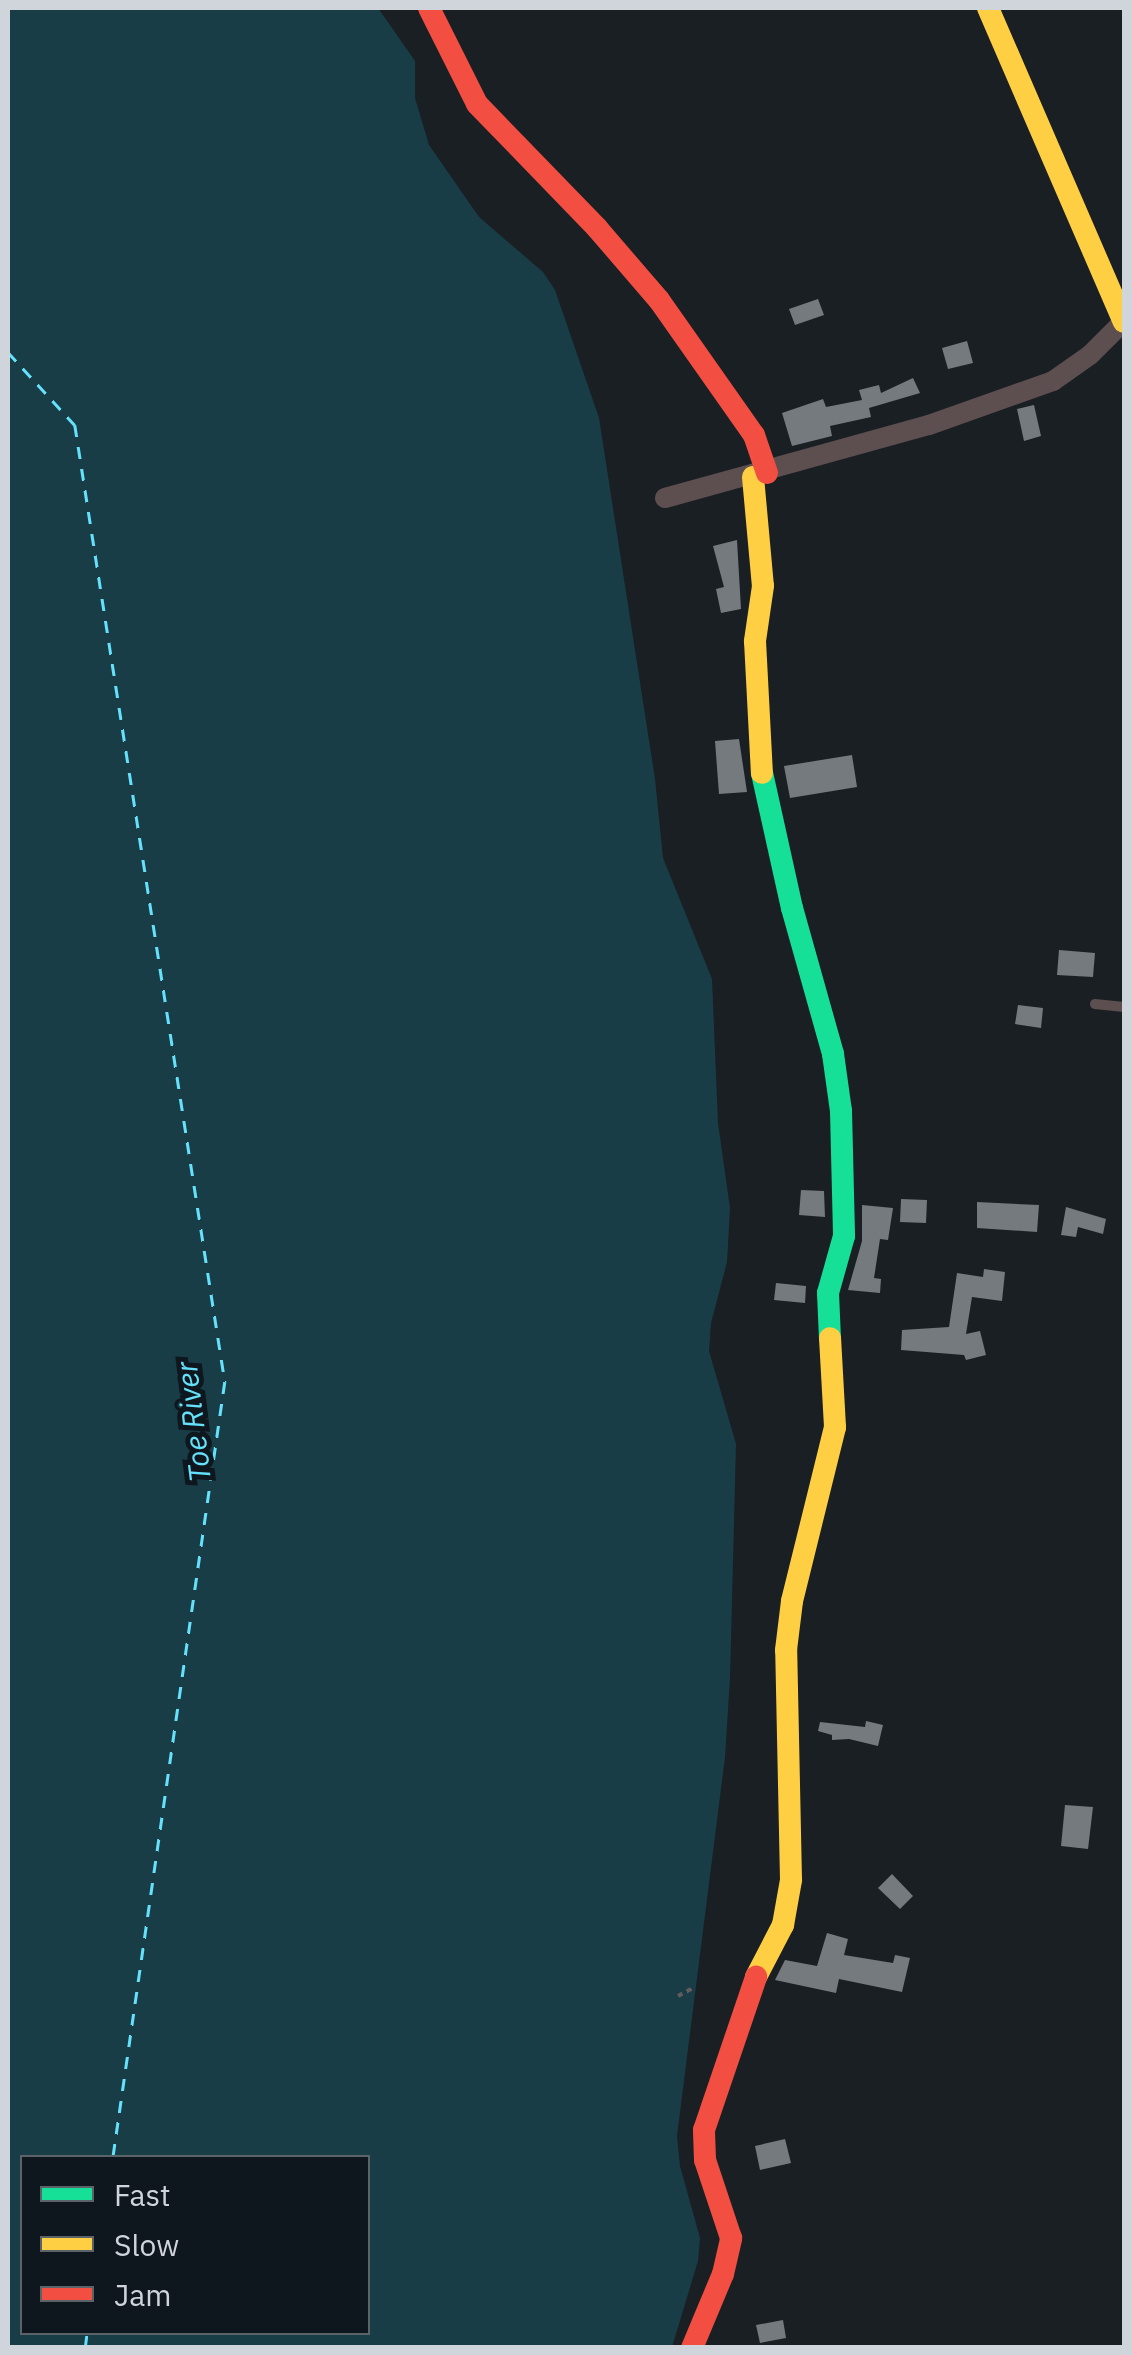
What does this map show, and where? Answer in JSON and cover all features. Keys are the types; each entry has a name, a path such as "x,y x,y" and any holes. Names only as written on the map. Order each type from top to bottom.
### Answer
{"street":[{"path":"429,8 477,104 598,228 659,300 754,435 760,475 763,586 755,641 758,757 792,908 833,1054 842,1111 844,1236 828,1292 829,1344 836,1381 835,1426 792,1601 786,1650 790,1880 783,1924 758,1972 704,2130 705,2160 731,2238 723,2274 692,2348"},
{"path":"665,498 760,475 929,425 1053,381 1090,355 1124,321 988,8"}],"lane":[{"path":"1095,1004 1124,1007"}],"path":[{"path":"678,1996 696,1987"}],"water":[{"name":"Toe River","path":"8,8 378,8 415,61 415,98 429,145 479,217 543,272 555,290 599,418 655,779 663,858 712,979 718,1123 730,1208 727,1262 711,1323 709,1351 736,1444 730,1678 725,1757 677,2136 680,2166 700,2238 698,2261 672,2347 8,2347"}],"building":[{"path":"818,299 824,315 795,325 789,309"},
{"path":"967,341 973,363 948,369 942,348"},
{"path":"913,378 920,393 869,408 871,417 830,426 832,436 792,446 782,413 823,399 826,407 862,400 859,390 879,385 881,393"},
{"path":"1034,405 1041,436 1024,441 1017,409"},
{"path":"737,540 741,609 721,613 716,589 724,587 713,546"},
{"path":"739,739 747,792 719,794 715,741"},
{"path":"852,755 857,787 790,798 784,766"},
{"path":"1059,950 1095,953 1093,977 1057,975"},
{"path":"1018,1005 1043,1008 1041,1028 1015,1024"},
{"path":"801,1190 824,1191 825,1217 799,1215"},
{"path":"901,1199 927,1200 926,1223 900,1222"},
{"path":"977,1202 1039,1205 1037,1232 977,1228"},
{"path":"862,1205 893,1208 888,1240 880,1239 874,1278 881,1279 880,1293 848,1290 862,1241"},
{"path":"1066,1207 1106,1219 1103,1234 1078,1227 1076,1237 1061,1235"},
{"path":"984,1269 1005,1272 1002,1301 972,1297 966,1334 980,1331 986,1355 966,1360 964,1355 901,1350 902,1330 949,1327 957,1273 983,1277"},
{"path":"776,1283 806,1286 805,1303 774,1300"},
{"path":"866,1721 883,1725 878,1746 849,1739 832,1740 832,1735 818,1731 820,1722 865,1727"},
{"path":"1065,1805 1093,1807 1088,1849 1061,1846"},
{"path":"892,1874 913,1896 900,1909 878,1888"},
{"path":"827,1933 848,1939 844,1955 893,1963 895,1955 910,1958 902,1992 839,1979 836,1993 775,1980 785,1960 817,1966"},
{"path":"785,2139 791,2163 760,2170 755,2146"},
{"path":"783,2320 786,2338 760,2343 756,2325"}],"ferry route":[{"path":"8,352 75,425 225,1382 113,2155"},
{"path":"85,2348 87,2335"}],"traffic: fast":[{"path":"762,773 792,908 833,1054 841,1111 844,1236 828,1293 830,1338"}],"traffic: slow":[{"path":"988,8 1124,322"},
{"path":"753,477 763,586 755,641 762,773"},
{"path":"756,1977 783,1925 791,1880 786,1650 792,1601 835,1427 830,1338"}],"traffic: jam":[{"path":"429,8 477,104 597,228 659,300 754,435 767,473"},
{"path":"692,2348 723,2274 731,2238 705,2160 704,2130 756,1977"}]}
